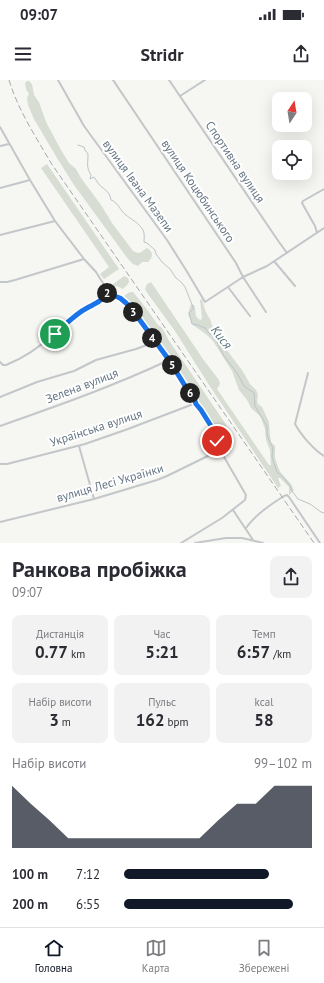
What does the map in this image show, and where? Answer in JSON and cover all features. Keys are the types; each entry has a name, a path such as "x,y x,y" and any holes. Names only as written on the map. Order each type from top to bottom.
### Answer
{"street":[{"name":"вулиця Івана Мазепи","path":"58,80 84,126 167,240 205,302 228,287"},
{"name":"вулиця Коцюбинського","path":"113,80 236,263 243,277 266,312"},
{"name":"Спортивна вулиця","path":"169,80 287,253"},
{"path":"180,96 205,80"},
{"path":"0,127 55,221 100,278 106,288 105,296 101,300 75,315 45,342 7,365 2,365 0,362"},
{"path":"0,146 9,144"},
{"path":"0,188 30,180"},
{"path":"317,232 303,207 302,202 324,189"},
{"path":"0,235 55,221"},
{"path":"250,316 228,287 243,277 267,266 324,228"},
{"path":"0,282 15,280 84,259"},
{"path":"274,261 295,286"},
{"path":"106,293 118,297 126,303 169,360 211,426 220,450 246,495 245,500 222,518 181,543"},
{"path":"0,397 37,382 74,371 96,360 155,342"},
{"name":"Зелена вулиця","path":"0,426 78,398 169,360"},
{"path":"308,373 295,424 315,449 324,456"},
{"name":"Українська вулиця","path":"0,464 7,464 79,446 196,403"},
{"path":"79,446 94,499"},
{"name":"вулиця Лесі Українки","path":"0,522 94,499 162,478 220,450"},
{"path":"246,528 259,514 287,495 320,543"},
{"path":"232,509 253,540"},
{"path":"195,543 226,538 242,538 263,543"}],"shaded area":[{"path":"27,81 32,84 34,95 39,102 46,122 69,163 76,169 112,223 133,251 139,253 147,248 151,251 152,256 148,262 142,262 138,266 133,264 128,259 74,185 34,119 28,105 27,98 29,94 25,83"},
{"path":"47,164 119,269 104,279 100,274 109,267 41,168"},
{"path":"124,276 128,278 129,282 123,289 117,286 113,287 112,285"},
{"path":"151,282 219,380 220,384 217,389 269,465 271,465 270,450 261,418 251,408 239,390 232,371 213,341 193,325 188,314 191,304 194,305 196,316 201,320 200,300 202,299 213,328 250,384 256,390 258,395 258,404 262,407 269,422 271,442 275,446 275,458 278,467 294,490 289,495 289,487 280,478 278,478 281,486 278,488 175,331 148,294 145,289 147,284"},
{"path":"133,292 158,325 162,328 229,429 228,431 222,434 216,428 212,427 194,395 187,388 172,362 149,328 125,298 125,295"}],"waterway":[{"name":"Кися","path":"78,145 84,147 88,154 88,167 91,175 90,179 94,177 110,196 111,200 116,203 124,213 140,225 144,232 144,242 155,250 162,262 185,287 193,307 189,313 192,324 205,328 215,338 224,356 237,373 244,386 254,393 255,406 267,426 267,434 273,448 272,457 277,472 290,486 298,499 310,504 324,513"}],"railway":[{"path":"9,80 22,113 51,163 314,543"}],"route":[{"path":"55,334 75,315 101,300 106,293 120,298 129,306 169,360 187,389 194,397 196,404 211,426 217,441"}]}
